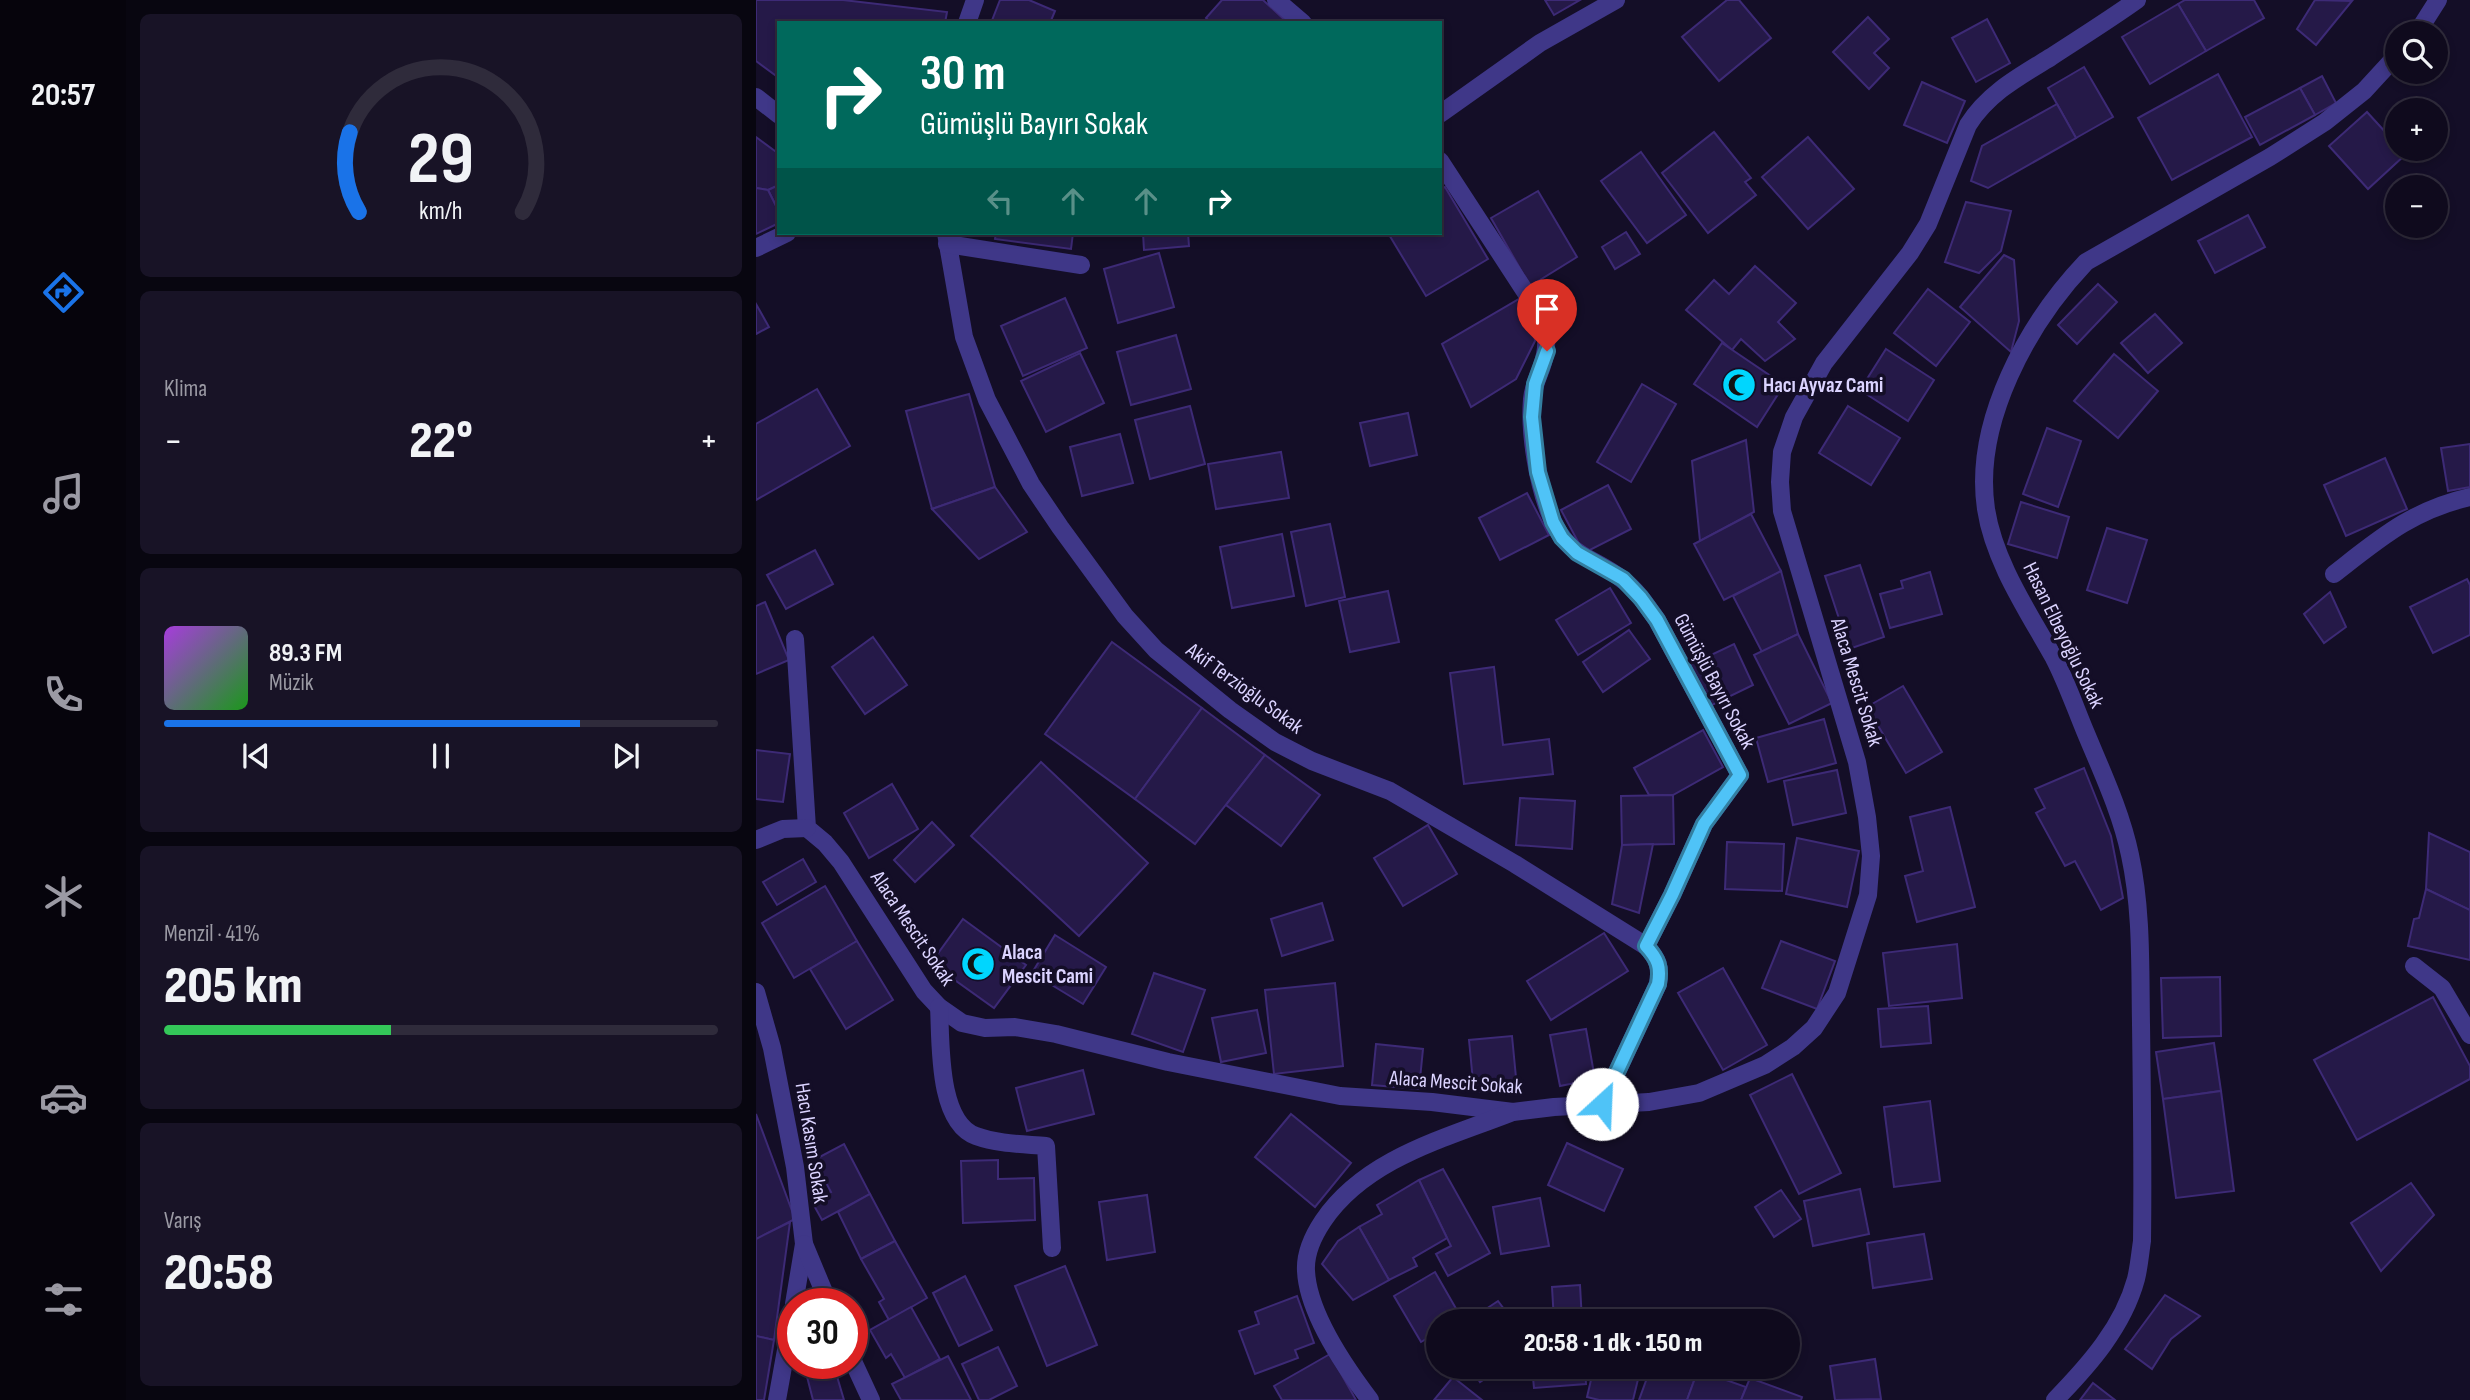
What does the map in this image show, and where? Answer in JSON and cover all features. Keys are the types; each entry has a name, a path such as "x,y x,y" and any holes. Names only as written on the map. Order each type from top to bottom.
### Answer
{"street":[{"path":"968,21 975,0"},
{"path":"1276,0 1301,21"},
{"path":"1442,113 1540,43 1616,0"},
{"name":"Alaca Mescit Sokak","path":"807,828 825,842 841,862 924,991 939,1007 962,1023 985,1028 1015,1027 1056,1034 1168,1062 1302,1090 1513,1112 1649,1102 1699,1093 1765,1065 1793,1047 1814,1028 1837,993 1868,895 1871,856 1857,762 1783,512 1780,482 1782,452 1794,417 1824,363 1910,253 1928,224 1968,125 1978,110 1990,97 2013,81 2137,0"},
{"path":"2425,21 2438,0"},
{"name":"Hasan Elbeyoğlu Sokak","path":"2055,1400 2084,1370 2108,1339 2125,1310 2136,1279 2142,1241 2140,948 2131,857 2121,818 2055,661 2018,596 1998,549 1986,511 1984,474 1990,433 2006,385 2035,325 2065,283 2086,262 2270,157 2325,122 2364,91 2385,68"},
{"path":"756,97 777,113"},
{"name":"Gümüşlü Bayırı Sokak","path":"1442,164 1530,299 1547,335 1547,351 1535,384 1532,417 1538,472 1553,522 1562,538 1577,553 1623,579 1641,598 1657,620 1740,775 1704,824 1646,946"},
{"path":"756,248 783,235"},
{"path":"946,238 1081,265"},
{"name":"Akif Terzioğlu Sokak","path":"946,238 967,347 987,401 1005,438 1060,527 1125,616 1156,650 1275,742 1312,761 1390,791 1515,864 1646,946"},
{"path":"2334,574 2400,523 2426,510 2470,497"},
{"path":"756,839 783,829 807,828 795,639"},
{"path":"1602,1104 1658,984 1660,970 1656,957 1646,946"},
{"path":"2414,966 2442,989 2470,1035"},
{"name":"Hacı Kasım Sokak","path":"756,992 772,1048 795,1167 804,1244 797,1288"},
{"path":"939,1007 943,1074 949,1103 959,1122 973,1135 992,1140 1046,1146 1052,1248"},
{"path":"1370,1400 1332,1342 1308,1288 1308,1253 1317,1231 1336,1203 1358,1182 1389,1162 1513,1112"},
{"path":"804,1244 823,1288"},
{"path":"777,1400 781,1379"},
{"path":"861,1379 871,1400"}],"building":[{"path":"756,0 843,0 947,12 945,21 777,21 777,77 756,61"},
{"path":"1000,0 1029,0 1055,11 1051,21 992,21"},
{"path":"1222,0 1263,0 1286,21 1209,21 1206,18"},
{"path":"1545,0 1580,0 1554,15"},
{"path":"1727,0 1739,0 1771,38 1719,81 1682,37"},
{"path":"2185,0 2254,0 2264,18 2206,51 2178,4"},
{"path":"2315,0 2352,1 2316,45 2297,29"},
{"path":"2178,4 2206,51 2150,84 2122,37"},
{"path":"1868,17 1889,39 1874,53 1889,68 1869,89 1833,52"},
{"path":"1987,19 2010,63 1976,82 1952,38"},
{"path":"2084,67 2113,117 2076,138 2048,88"},
{"path":"2218,74 2252,137 2172,180 2138,118"},
{"path":"2322,76 2336,103 2315,115 2300,88"},
{"path":"1922,82 1965,101 1947,143 1904,125"},
{"path":"2300,88 2315,115 2260,145 2245,117"},
{"path":"2057,104 2076,138 1988,188 1971,181 1982,146"},
{"path":"2367,112 2385,132 2385,161 2398,161 2368,189 2329,146"},
{"path":"1714,132 1751,178 1745,182 1756,195 1708,233 1662,173"},
{"path":"756,137 777,153 777,186 768,190 756,188"},
{"path":"1808,137 1854,189 1808,229 1762,177"},
{"path":"1641,152 1686,215 1647,243 1601,181"},
{"path":"777,186 777,208 768,190"},
{"path":"1445,187 1488,259 1426,296 1389,235 1442,235 1442,188"},
{"path":"756,188 768,190 777,208 777,224 756,234"},
{"path":"1538,191 1577,257 1530,286 1491,218"},
{"path":"1966,202 2011,211 2001,251 1979,273 1945,262"},
{"path":"2248,215 2265,247 2215,273 2198,241"},
{"path":"1626,232 1640,254 1615,269 1602,247"},
{"path":"996,235 1073,235 1071,249 995,239"},
{"path":"1143,235 1188,235 1189,246 1144,250"},
{"path":"1159,253 1174,307 1118,323 1104,269"},
{"path":"2004,255 2014,260 2019,321 2011,352 1960,307"},
{"path":"1755,266 1796,303 1778,322 1795,339 1765,361 1741,339 1732,350 1686,310 1714,280 1729,294"},
{"path":"2098,284 2117,302 2077,344 2058,325"},
{"path":"1928,289 1970,322 1936,366 1894,333"},
{"path":"1065,298 1087,348 1023,376 1001,326"},
{"path":"1519,299 1533,326 1535,341 1516,379 1471,407 1442,344"},
{"path":"756,304 769,327 756,334"},
{"path":"2155,314 2182,343 2148,373 2121,343"},
{"path":"1176,335 1191,389 1131,405 1117,352"},
{"name":"Hacı Ayvaz Cami","path":"1722,343 1784,385 1757,427 1694,384"},
{"path":"1886,349 1934,380 1908,421 1860,390"},
{"path":"1080,353 1104,403 1046,432 1021,381"},
{"path":"2114,354 2158,391 2118,438 2074,401"},
{"path":"1642,384 1676,404 1631,482 1597,462"},
{"path":"817,389 850,446 756,500 756,424"},
{"path":"969,394 995,487 932,509 906,411"},
{"path":"1190,406 1205,464 1150,479 1135,420"},
{"path":"1848,406 1900,438 1871,485 1819,453"},
{"path":"1408,413 1417,455 1370,466 1360,423"},
{"path":"2047,428 2081,441 2058,507 2023,494"},
{"path":"1120,434 1133,483 1082,496 1070,447"},
{"path":"1746,440 1754,512 1700,541 1692,461"},
{"path":"2470,444 2470,487 2448,491 2441,448"},
{"path":"1281,452 1289,498 1216,509 1208,464"},
{"path":"2385,458 2407,509 2346,536 2324,485"},
{"path":"1608,485 1631,529 1584,553 1561,510"},
{"path":"995,487 1027,532 979,559 932,509"},
{"path":"1527,493 1549,535 1500,560 1479,518"},
{"path":"2021,502 2069,517 2057,558 2008,544"},
{"path":"1751,514 1781,571 1724,600 1694,544"},
{"path":"1330,524 1345,597 1306,606 1291,532"},
{"path":"2107,528 2147,540 2127,603 2087,590"},
{"path":"1282,534 1294,596 1232,608 1220,547"},
{"path":"815,550 833,584 786,609 767,575"},
{"path":"1860,565 1884,637 1849,649 1825,576"},
{"path":"1781,571 1798,634 1762,652 1733,596"},
{"path":"1930,572 1942,614 1890,628 1880,594 1903,588 1901,581"},
{"path":"2467,579 2470,585 2470,635 2433,653 2410,607"},
{"path":"1610,588 1631,623 1578,655 1556,620"},
{"path":"1388,591 1399,642 1350,652 1339,601"},
{"path":"2330,592 2346,627 2324,643 2304,614"},
{"path":"765,602 789,660 756,674 756,606"},
{"path":"1629,630 1650,659 1603,692 1583,662"},
{"path":"1798,634 1832,703 1789,724 1754,655"},
{"path":"873,637 907,685 865,714 832,667"},
{"path":"1112,642 1202,708 1135,799 1045,734"},
{"path":"1734,644 1753,685 1710,706 1690,665"},
{"path":"1494,667 1503,745 1549,739 1553,774 1464,784 1450,673"},
{"path":"1903,686 1942,752 1906,773 1867,707"},
{"path":"1202,708 1265,755 1195,844 1135,799"},
{"path":"1824,719 1836,763 1768,782 1756,738"},
{"path":"1703,730 1723,767 1673,795 1649,795 1634,768"},
{"path":"756,750 790,754 783,802 756,799"},
{"path":"1265,755 1320,795 1281,846 1226,805"},
{"path":"1041,762 1148,863 1079,936 971,836"},
{"path":"2084,768 2111,836 2123,898 2101,910 2075,861 2065,866 2036,813 2045,808 2035,789"},
{"path":"1837,770 1846,813 1793,825 1784,781"},
{"path":"892,784 918,829 869,858 844,813"},
{"path":"1673,795 1674,844 1622,845 1621,796"},
{"path":"1520,798 1575,801 1572,849 1516,845"},
{"path":"1950,807 1975,907 1917,922 1905,876 1923,871 1910,817"},
{"path":"932,822 954,845 915,882 894,860"},
{"path":"1428,825 1457,874 1403,906 1374,858"},
{"path":"2429,833 2470,852 2470,910 2426,889"},
{"path":"1797,838 1859,851 1847,907 1786,894"},
{"path":"1727,842 1784,844 1782,891 1725,889"},
{"path":"1653,844 1639,913 1612,904 1622,845"},
{"path":"803,859 816,882 777,905 763,882"},
{"path":"825,886 857,941 794,978 762,923"},
{"path":"2426,889 2470,910 2470,960 2408,946 2414,919 2419,918"},
{"path":"1322,903 1333,940 1282,956 1271,919"},
{"name":"Alaca Mescit Cami","path":"963,919 1026,965 994,1008 931,963"},
{"path":"1604,933 1628,971 1551,1020 1527,981"},
{"path":"1055,935 1106,967 1083,1004 1032,973"},
{"path":"857,941 893,1000 846,1029 810,969"},
{"path":"1781,941 1835,961 1817,1009 1762,988"},
{"path":"1957,944 1962,998 1889,1006 1883,953"},
{"path":"1723,968 1767,1045 1723,1070 1678,993"},
{"path":"1154,973 1205,990 1183,1052 1132,1034"},
{"path":"2220,977 2221,1036 2163,1038 2161,978"},
{"path":"1335,983 1343,1066 1274,1074 1265,990"},
{"path":"2433,997 2470,1066 2470,1079 2357,1140 2314,1060"},
{"path":"1928,1006 1931,1043 1881,1047 1878,1009"},
{"path":"1257,1010 1266,1053 1221,1062 1212,1018"},
{"path":"1586,1029 1595,1079 1560,1086 1550,1035"},
{"path":"1512,1036 1517,1088 1474,1092 1469,1040"},
{"path":"2214,1043 2221,1091 2163,1099 2156,1052"},
{"path":"1376,1044 1423,1049 1419,1089 1372,1085"},
{"path":"1083,1070 1094,1114 1027,1131 1016,1088"},
{"path":"1792,1074 1841,1173 1799,1194 1750,1095"},
{"path":"2221,1091 2234,1191 2176,1198 2163,1099"},
{"path":"1930,1101 1940,1181 1894,1187 1884,1107"},
{"path":"756,1114 795,1219 756,1239"},
{"path":"1291,1114 1351,1163 1315,1207 1255,1157"},
{"path":"1567,1143 1623,1169 1604,1211 1548,1185"},
{"path":"844,1144 870,1194 822,1220 812,1202 831,1192 814,1160"},
{"path":"998,1160 998,1179 1034,1178 1035,1220 963,1223 961,1161"},
{"path":"1443,1169 1490,1253 1448,1276 1436,1254 1451,1246 1419,1180"},
{"path":"1419,1180 1447,1238 1413,1258 1417,1266 1389,1280 1359,1227 1382,1214 1377,1205"},
{"path":"2411,1183 2434,1215 2381,1271 2351,1223"},
{"path":"1860,1189 1869,1234 1813,1246 1804,1201"},
{"path":"1781,1190 1801,1219 1774,1237 1755,1207"},
{"path":"870,1194 895,1241 861,1259 838,1212"},
{"path":"1147,1195 1155,1252 1107,1260 1099,1202"},
{"path":"1540,1198 1549,1246 1501,1254 1493,1207"},
{"path":"790,1222 781,1288 777,1288 774,1340 756,1336 756,1239"},
{"path":"1359,1227 1389,1280 1353,1300 1322,1264 1338,1241"},
{"path":"1924,1234 1932,1279 1873,1288 1867,1243"},
{"path":"895,1241 927,1298 889,1320 879,1302 884,1299 861,1259"},
{"path":"1065,1266 1097,1345 1047,1366 1015,1286"},
{"path":"1435,1272 1456,1309 1426,1309 1426,1339 1421,1342 1394,1296"},
{"path":"965,1276 992,1330 959,1346 933,1293"},
{"path":"1580,1285 1581,1309 1553,1309 1552,1287"},
{"path":"2165,1295 2200,1316 2171,1339 2152,1369 2125,1349"},
{"path":"1297,1296 1314,1343 1295,1350 1298,1358 1255,1374 1239,1331 1259,1324 1255,1312"},
{"path":"1498,1301 1504,1309 1486,1309"},
{"path":"911,1307 940,1359 905,1378 891,1354 886,1358 870,1330"},
{"path":"756,1336 774,1340 764,1400 756,1400"},
{"path":"998,1347 1017,1386 989,1400 979,1400 962,1364"},
{"path":"1330,1354 1356,1400 1282,1400 1274,1386"},
{"path":"948,1356 971,1400 901,1400 892,1384"},
{"path":"1875,1359 1881,1399 1835,1400 1830,1366"},
{"path":"808,1379 838,1379 844,1400 813,1400"},
{"path":"1451,1379 1456,1379 1482,1400 1434,1400"},
{"path":"1533,1379 1586,1379 1586,1384 1534,1388"},
{"path":"1591,1379 1638,1379 1633,1400 1599,1400 1587,1397"},
{"path":"1647,1379 1695,1379 1687,1400 1639,1400"},
{"path":"1695,1379 1723,1379 1746,1387 1741,1400 1687,1400"},
{"path":"1750,1379 1802,1397 1801,1400 1741,1400"},
{"path":"2093,1383 2115,1400 2080,1400"}],"place":[{"name":"Hacı Ayvaz Cami","path":"1739,385"},
{"name":"Alaca Mescit Cami","path":"978,964"}],"route":[{"path":"1547,351 1535,384 1532,417 1538,472 1553,522 1562,538 1577,553 1623,579 1641,598 1657,620 1740,775 1704,824 1646,946 1656,957 1660,970 1658,984 1602,1104"}]}
